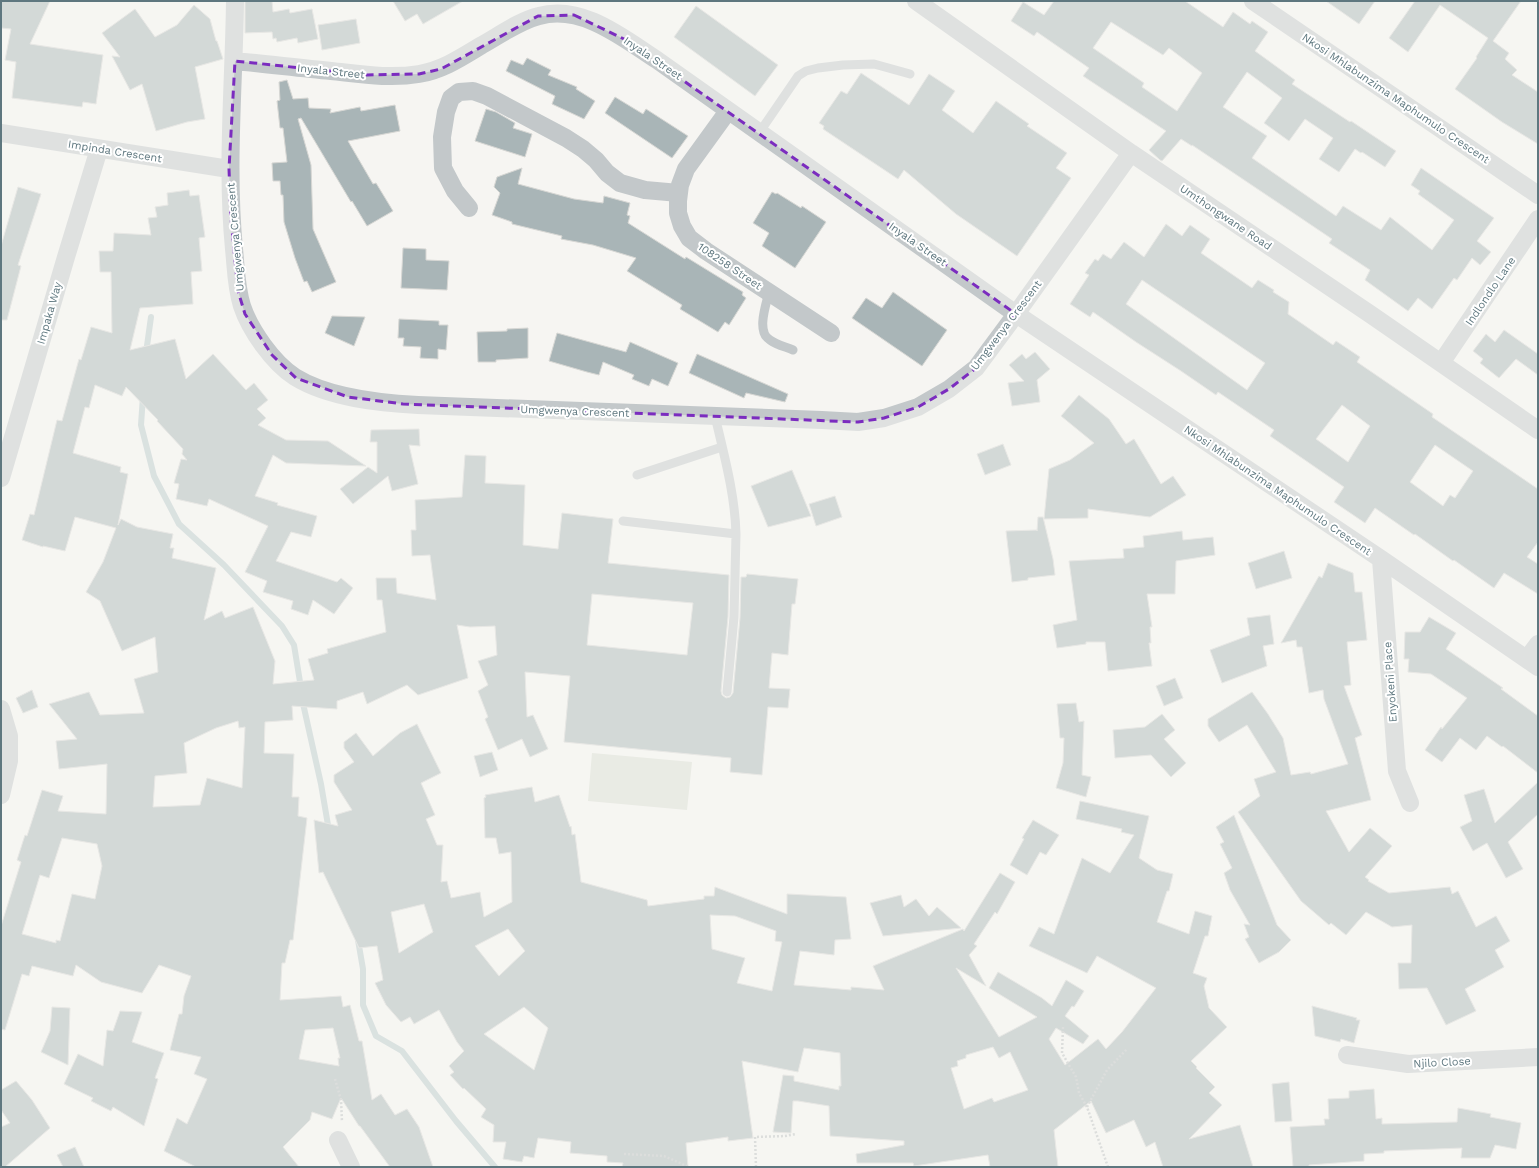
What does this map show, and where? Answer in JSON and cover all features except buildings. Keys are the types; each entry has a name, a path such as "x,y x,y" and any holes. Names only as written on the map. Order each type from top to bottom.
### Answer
{"street":[{"name":"Umgwenya Crescent","path":"235,1 235,61 230,169 231,218 238,291 242,305 250,325 260,340 284,369 296,378 326,390 368,401 418,405 858,422 884,418 918,407 949,389 976,368 1131,153"},
{"name":"Umthongwane Road","path":"916,1 1131,153 1538,430"},
{"name":"Nkosi Mhlabunzima Maphumulo Crescent","path":"1253,1 1538,195"},
{"name":"Inyala Street","path":"235,61 367,75 393,76 419,74 441,69 502,33 538,16 555,13 574,15 593,21 657,60 1016,314"},
{"path":"469,208 455,191 443,168 442,137 446,112 451,98 459,92 472,91 487,96 566,138 583,149 596,160 607,173 620,183 645,190 679,193"},
{"name":"108258 Street","path":"728,111 686,169 679,193 678,213 682,226 689,238 706,251 831,333"},
{"name":"Impinda Crescent","path":"1,133 230,169"},
{"name":"Impaka Way","path":"1,478 99,149"},
{"name":"Indlondlo Lane","path":"1441,363 1538,219"},
{"name":"Nkosi Mhlabunzima Maphumulo Crescent","path":"1016,314 1381,559 1532,663"},
{"name":"Enyokeni Place","path":"1381,559 1397,771 1410,803"},
{"path":"1532,663 1538,644"},
{"path":"1,709 9,736 9,761 1,795"},
{"name":"Njilo Close","path":"1347,1055 1408,1064 1538,1057"},
{"path":"338,1140 351,1167"}],"lane":[{"path":"759,132 798,76 806,71 844,65 874,64 910,74"},
{"path":"769,292 763,318 763,332 769,340 793,350"},
{"path":"715,416 736,514 734,617 727,692"},
{"path":"637,475 722,447"},
{"path":"622,521 736,534"}],"path":[{"path":"1063,1027 1062,1053 1076,1077 1079,1093 1087,1107 1108,1167"},
{"path":"1087,1107 1107,1070 1127,1049"},
{"path":"335,1079 341,1100 342,1123 338,1140"},
{"path":"756,1167 755,1137 796,1134"},
{"path":"624,1154 664,1156 689,1167"}],"highlighted area":[{"path":"574,15 624,39 1016,314 976,368 949,389 918,407 884,418 858,422 403,404 348,397 296,378 272,355 245,314 238,291 231,218 229,169 235,61 367,75 419,74 441,69 538,16"}],"shaded area":[{"path":"592,753 692,762 687,810 588,801"}],"waterway":[{"path":"146,353 151,317"},
{"path":"143,396 141,425 154,476 179,524 224,565 282,626 294,645 301,688"},
{"path":"302,699 321,784 329,831"},
{"path":"358,940 363,969 363,1005 376,1036 402,1051 456,1121 495,1167"}]}
